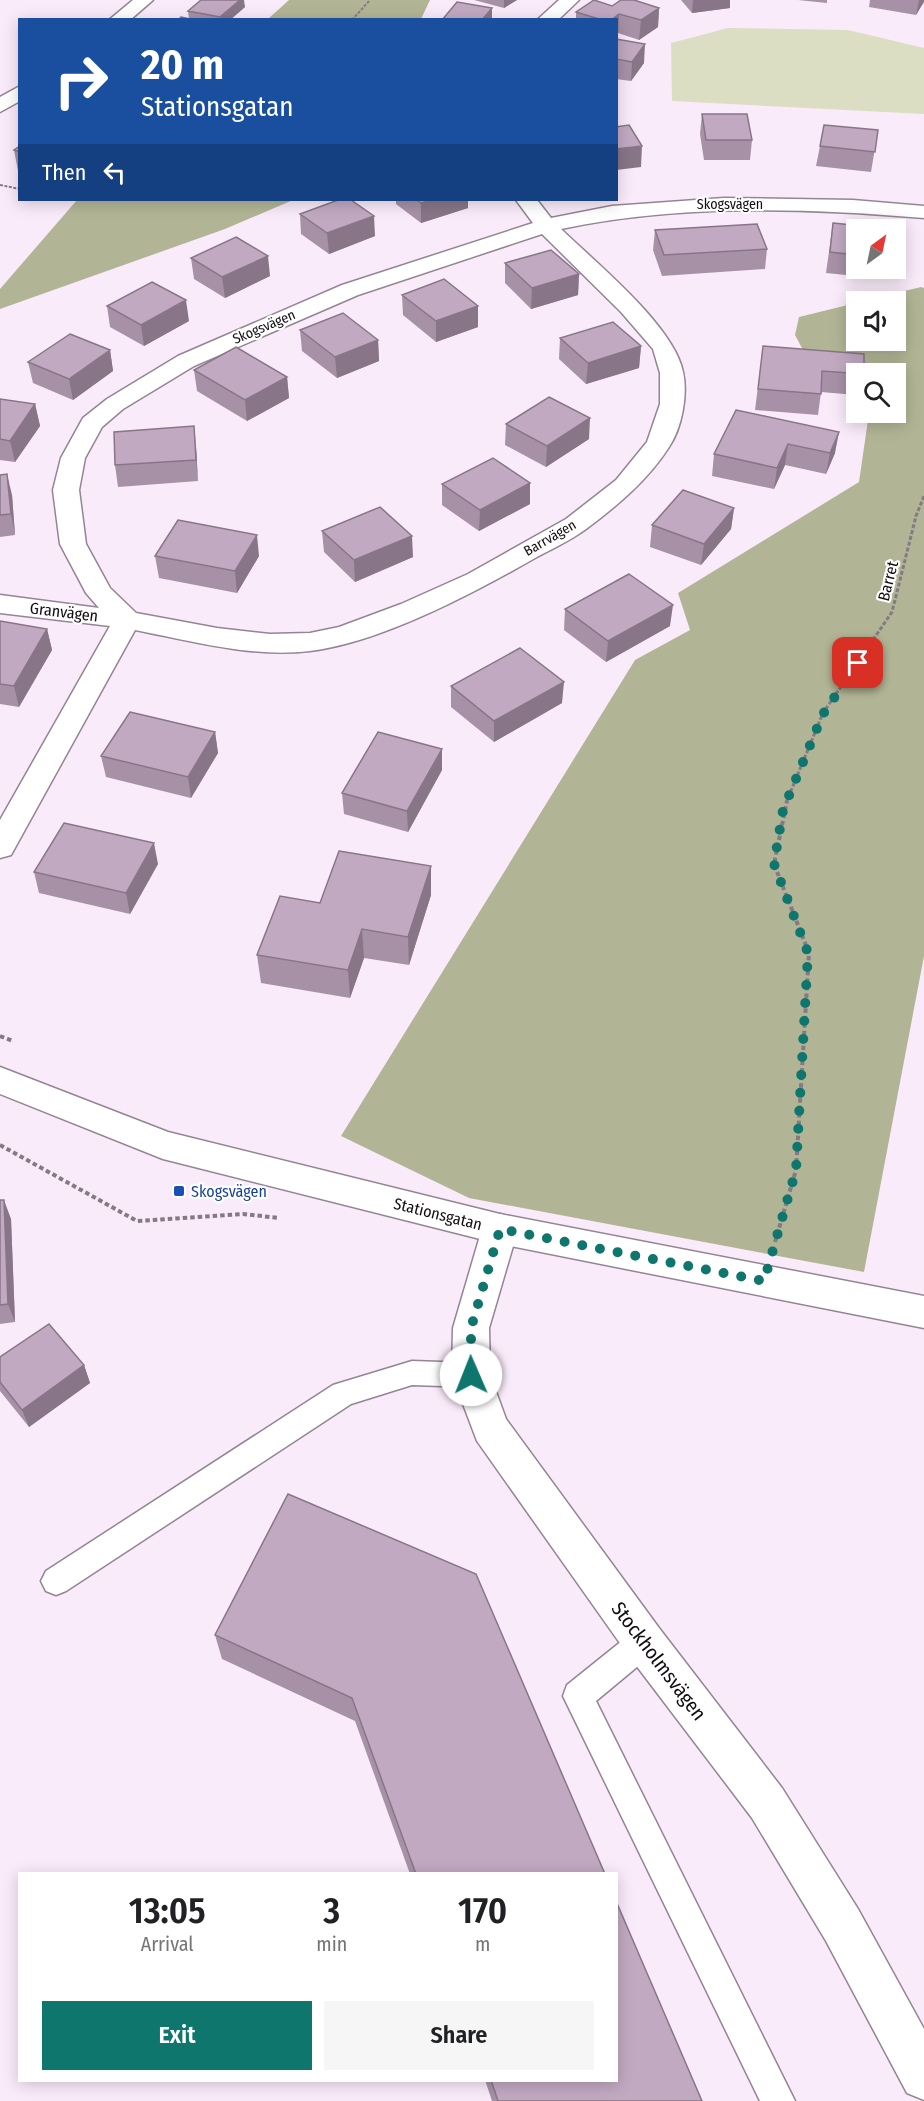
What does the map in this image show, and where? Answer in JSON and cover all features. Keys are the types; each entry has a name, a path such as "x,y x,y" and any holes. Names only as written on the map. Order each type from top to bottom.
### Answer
{"street":[{"path":"121,18 144,0"},
{"path":"548,18 570,0"},
{"path":"0,106 18,93"},
{"name":"Barrvägen","path":"128,620 217,637 270,643 310,642 346,634 410,610 477,580 575,525 625,485 659,444 672,404 672,373 664,348 629,307 546,226 527,201"},
{"name":"Skogsvägen","path":"128,620 99,593 73,544 66,490 73,458 92,423 115,404 186,361 350,291 546,226 612,212 691,204 853,206 924,212"},
{"name":"Granvägen","path":"0,604 128,620"},
{"path":"0,847 128,620"},
{"name":"Stationsgatan","path":"0,1080 163,1145 500,1229 924,1312"},
{"name":"Stockholmsvägen","path":"500,1229 471,1328 471,1375 491,1429 644,1642 767,1803 842,1925 924,2076"}],"lane":[{"path":"56,1581 343,1394 412,1373 471,1375"},
{"path":"644,1642 578,1696 778,2101"}],"path":[{"path":"354,18 370,0"},
{"path":"0,185 18,189"},
{"name":"Barret","path":"764,1281 796,1170 808,953 774,864 783,810 823,714 892,612 916,516 924,496"}],"green space":[{"path":"289,0 430,0 421,18 269,18"},
{"path":"728,28 848,30 924,48 924,114 672,101 671,43"},
{"path":"76,201 291,201 225,229 0,309 0,289"},
{"path":"924,288 924,956 864,1272 469,1198 341,1136 635,660 690,630 678,593 859,482 868,423 906,423 906,363 846,363 846,366 803,350 795,335 799,317 846,305 846,351 906,351 906,291 904,291"}],"building":[{"path":"201,0 240,0 220,17 188,11"},
{"path":"594,0 612,6 621,0 634,0 659,8 641,20 619,14 614,18 596,18 576,12"},
{"path":"457,2 492,8 484,18 444,18"},
{"path":"618,39 645,44 632,62 618,59"},
{"path":"702,114 747,114 752,140 706,140"},
{"path":"629,125 642,146 618,149 618,127"},
{"path":"824,125 878,130 875,152 820,146"},
{"path":"335,201 352,201 374,216 327,233 300,214"},
{"path":"833,223 846,224 846,254 830,252"},
{"path":"757,224 767,249 664,255 655,230"},
{"path":"236,237 268,256 222,277 191,258"},
{"path":"551,250 579,274 532,288 505,263"},
{"path":"444,279 478,306 436,321 402,295"},
{"path":"152,282 186,300 141,325 107,306"},
{"path":"343,313 378,340 335,357 300,330"},
{"path":"613,322 641,346 588,363 560,338"},
{"path":"70,334 110,350 69,379 28,362"},
{"path":"763,346 864,354 864,363 846,363 846,373 822,371 821,394 758,389"},
{"path":"236,347 287,377 245,400 194,370"},
{"path":"549,397 590,418 547,446 506,424"},
{"path":"0,399 35,404 10,441 0,439"},
{"path":"736,410 839,432 830,453 788,444 777,468 714,454"},
{"path":"194,426 196,460 115,465 114,432"},
{"path":"493,458 530,483 480,510 442,484"},
{"path":"7,474 11,514 0,515 0,475"},
{"path":"683,490 734,508 704,544 652,525"},
{"path":"380,507 412,536 354,560 322,531"},
{"path":"178,520 257,535 235,571 155,556"},
{"path":"629,574 673,605 608,641 565,609"},
{"path":"0,621 47,629 14,686 0,684"},
{"path":"520,648 564,682 494,721 451,686"},
{"path":"130,712 215,732 188,777 101,756"},
{"path":"378,732 442,749 407,811 342,793"},
{"path":"64,823 154,843 126,893 34,872"},
{"path":"339,851 431,866 408,937 362,929 348,970 257,955 280,896 320,903"},
{"path":"0,1200 4,1200 8,1304 0,1305"},
{"path":"49,1324 84,1365 22,1410 0,1382 0,1357"},
{"path":"288,1494 476,1574 604,1872 415,1872 352,1698 215,1635"},
{"path":"618,1906 702,2101 498,2101 492,2082 618,2082"}],"place":[{"name":"Skogsvägen","path":"179,1191"}],"route":[{"path":"471,1375 471,1328 500,1229 764,1281 796,1170 805,1042 808,953 774,864 783,810 823,714 858,663"}]}
